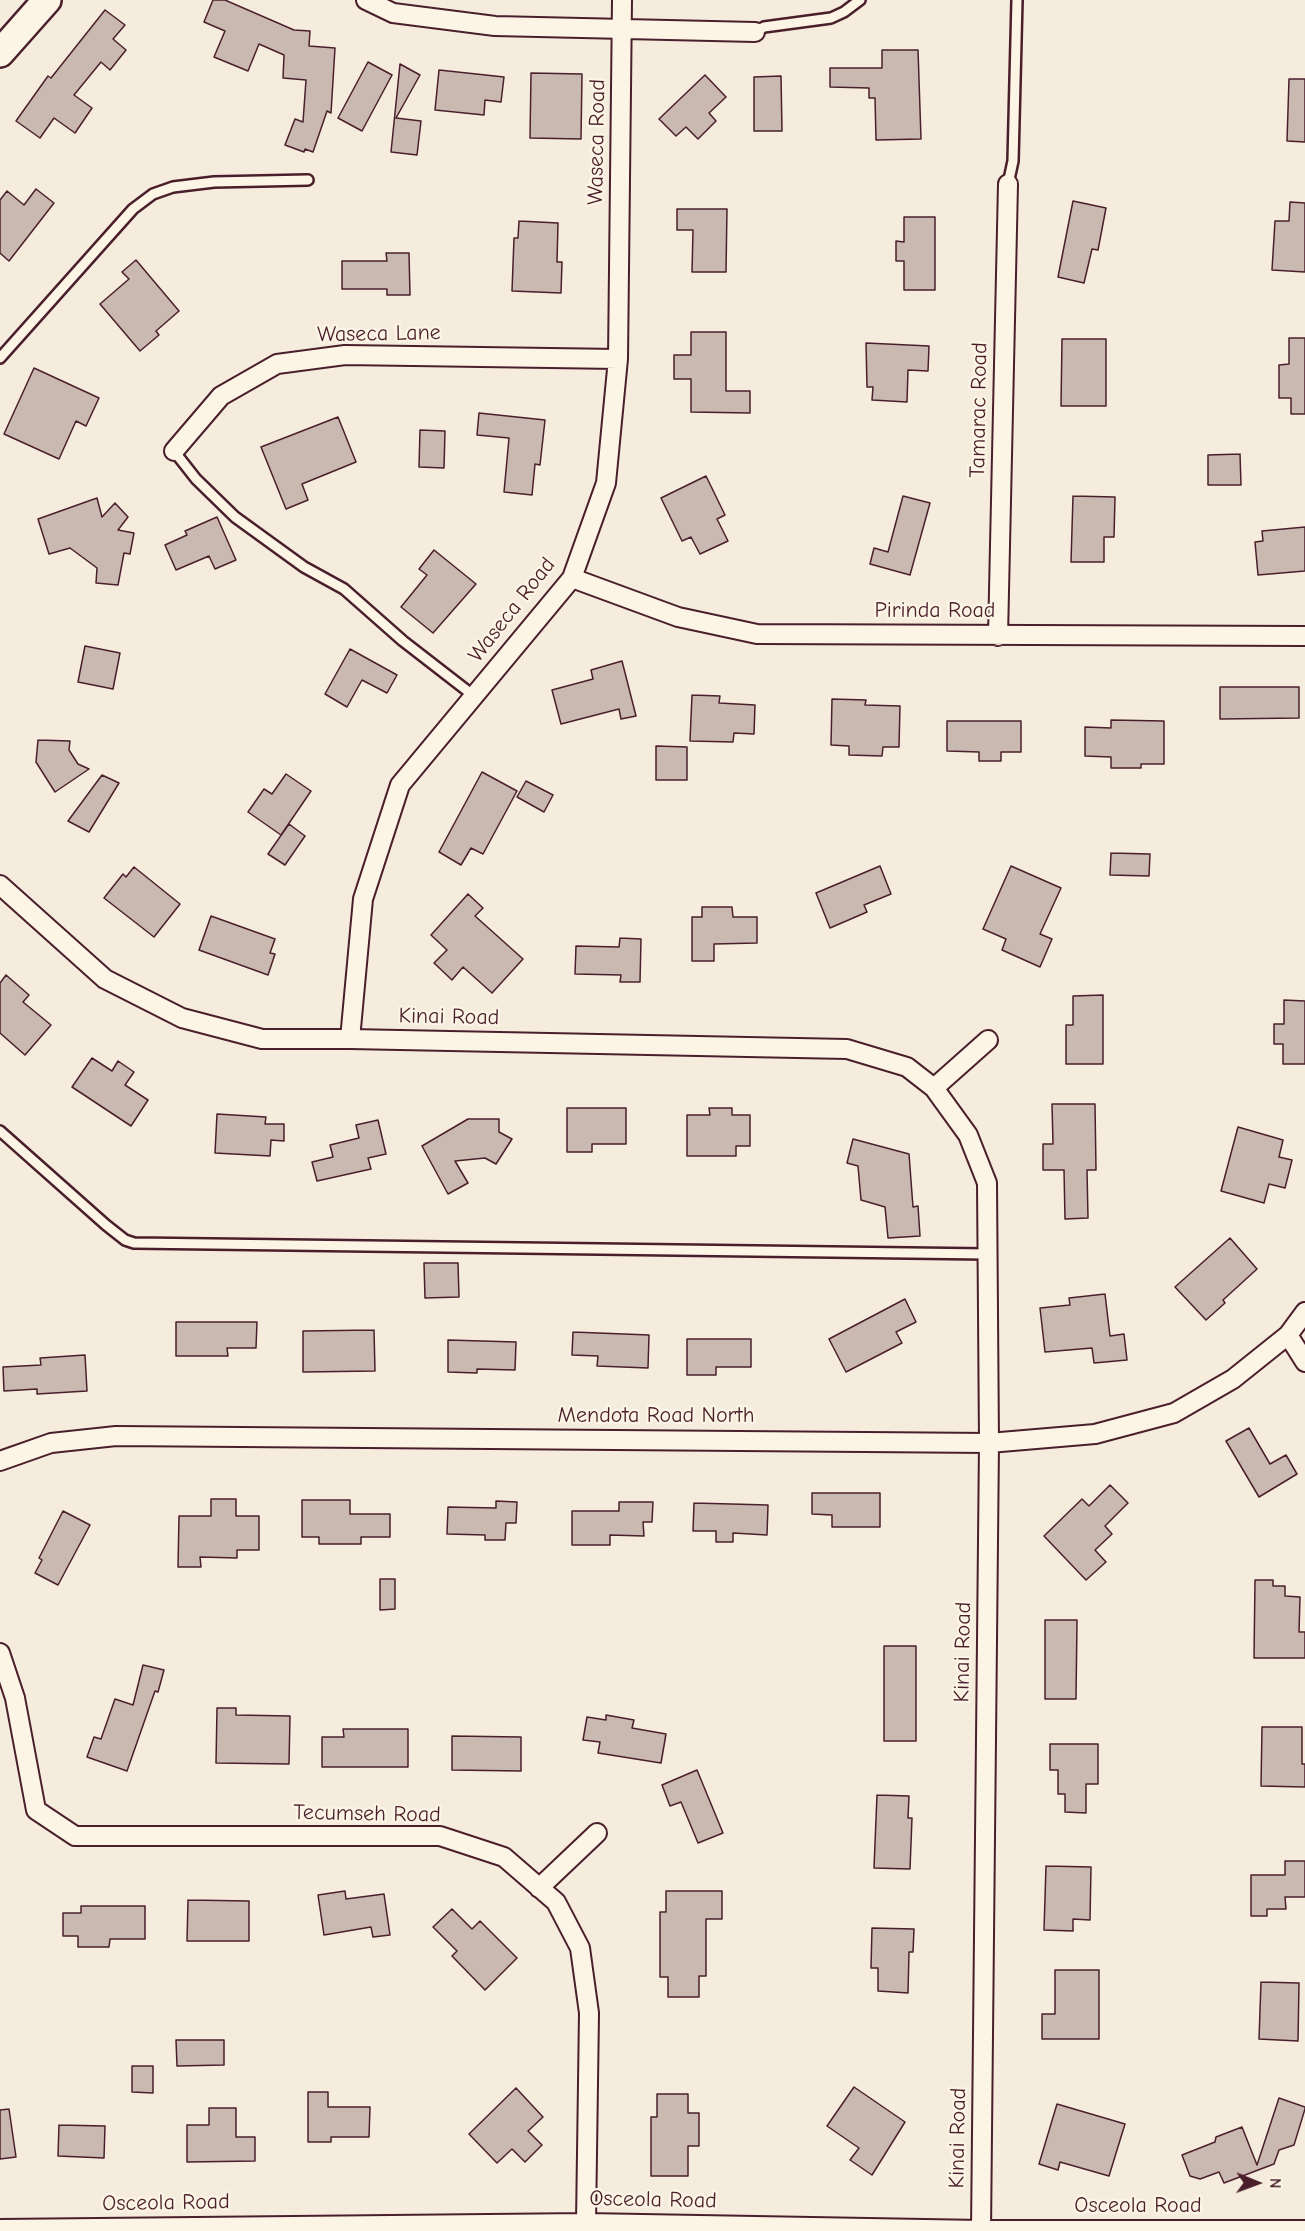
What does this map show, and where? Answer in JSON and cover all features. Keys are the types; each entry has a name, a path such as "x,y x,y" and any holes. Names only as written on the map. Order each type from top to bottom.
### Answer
{"main road":[{"path":"0,53 47,0"}],"street":[{"path":"366,0 393,13 495,26 755,32"},
{"name":"Waseca Road","path":"350,1038 363,899 400,785 572,578 606,483 618,360 622,0"},
{"name":"Tamarac Road","path":"998,636 1008,184"},
{"name":"Waseca Lane","path":"174,451 221,396 277,364 345,355 618,360"},
{"name":"Pirinda Road","path":"572,578 678,617 757,634 1305,636"},
{"name":"Kinai Road","path":"0,885 105,979 182,1018 262,1039 350,1038 847,1049 907,1067 934,1089 968,1135 987,1183 989,1443 981,2230"},
{"path":"934,1089 988,1040"},
{"name":"Mendota Road North","path":"0,1461 51,1443 116,1436 989,1443 1095,1434 1173,1413 1233,1379 1288,1335 1305,1312"},
{"path":"1288,1335 1305,1362"},
{"name":"Tecumseh Road","path":"0,1653 15,1698 36,1810 75,1836 440,1836 504,1857 556,1902 579,1948 589,2013 586,2223"},
{"path":"539,1888 597,1833"},
{"name":"Osceola Road","path":"0,2229 586,2223 981,2230 1305,2230"}],"lane":[{"path":"755,32 764,27 831,18 861,0"},
{"path":"1008,184 1013,161 1017,0"},
{"path":"0,358 133,209 153,194 173,188 214,182 308,180"},
{"path":"174,451 196,479 235,517 304,567 344,589 403,641 474,696"},
{"path":"0,1131 106,1225 124,1240 134,1243 987,1254"}],"building":[{"path":"213,0 225,0 294,30 310,31 309,46 335,48 331,113 327,111 313,152 305,149 304,152 285,145 295,119 303,122 306,80 283,78 284,55 259,44 248,71 214,57 225,31 204,22"},
{"path":"105,10 125,25 113,39 126,50 110,70 101,62 74,95 92,108 75,133 54,118 40,138 16,121 48,76 51,78"},
{"path":"882,50 918,50 921,139 876,140 875,98 869,98 869,88 830,87 830,68 882,68"},
{"path":"368,62 392,75 362,131 338,118"},
{"path":"400,64 420,75 396,118 421,121 417,155 391,152"},
{"path":"439,70 504,77 501,102 485,100 484,115 435,110"},
{"path":"531,73 582,74 581,139 530,138"},
{"path":"705,75 726,97 709,113 716,121 698,139 686,127 676,136 659,119"},
{"path":"781,76 782,131 754,131 754,77"},
{"path":"1289,79 1305,79 1305,142 1287,141"},
{"path":"36,189 54,203 9,261 0,253 0,200 7,191 24,205"},
{"path":"1073,201 1106,208 1098,250 1092,249 1084,283 1058,277"},
{"path":"1290,202 1305,203 1305,272 1272,270 1275,221 1289,221"},
{"path":"677,209 727,209 726,272 692,272 693,230 677,230"},
{"path":"904,217 935,217 935,290 904,290 904,261 896,261 896,241 904,242"},
{"path":"519,221 558,223 557,262 562,262 561,293 512,291 514,238 518,238"},
{"path":"386,253 409,253 410,295 387,295 387,289 342,289 342,261 387,261"},
{"path":"136,260 179,311 156,331 159,335 140,351 100,304 129,279 122,272"},
{"path":"691,332 726,332 726,391 750,391 750,413 691,412 691,379 674,379 674,355 691,355"},
{"path":"1289,338 1305,338 1305,414 1291,414 1291,398 1279,398 1279,365 1289,364"},
{"path":"1062,339 1106,339 1106,406 1061,406"},
{"path":"866,343 929,346 928,371 908,370 907,402 872,400 873,387 867,387"},
{"path":"34,368 99,398 86,426 76,421 59,459 4,434"},
{"path":"479,413 545,420 540,465 535,464 532,495 504,492 509,438 477,435"},
{"path":"338,417 356,462 302,484 308,500 286,509 261,447"},
{"path":"420,430 445,431 444,468 419,467"},
{"path":"1240,454 1241,485 1208,485 1208,455"},
{"path":"706,476 725,515 717,519 728,541 700,554 691,537 682,541 661,498"},
{"path":"903,496 930,503 910,575 870,564 874,548 888,552"},
{"path":"1073,496 1115,497 1114,537 1104,537 1104,562 1071,562"},
{"path":"97,498 102,517 115,503 128,517 118,530 134,533 130,554 124,553 118,585 96,583 97,568 70,548 49,554 38,519"},
{"path":"217,517 236,560 215,569 209,556 176,570 165,545 187,535 185,531"},
{"path":"1305,527 1305,571 1258,575 1255,542 1263,541 1262,531"},
{"path":"434,550 476,584 433,633 401,607 427,575 419,569"},
{"path":"85,646 120,653 113,689 78,682"},
{"path":"350,649 397,675 387,693 362,680 347,707 325,694"},
{"path":"622,661 636,716 621,719 619,709 561,724 552,690 593,679 591,670"},
{"path":"1220,687 1299,687 1299,718 1220,719"},
{"path":"692,695 720,696 719,703 755,705 754,734 734,733 733,742 690,741"},
{"path":"832,699 866,700 865,705 900,706 899,747 883,747 882,756 849,755 849,746 831,745"},
{"path":"1111,720 1164,721 1164,764 1141,764 1141,768 1111,768 1111,757 1085,756 1085,727 1111,728"},
{"path":"947,721 1021,721 1021,752 1001,752 1001,761 979,761 979,752 947,751"},
{"path":"38,740 70,741 69,750 78,764 89,769 55,792 36,762"},
{"path":"656,746 687,747 687,780 656,780"},
{"path":"482,772 517,791 483,854 471,848 461,865 439,852"},
{"path":"286,774 311,791 281,835 248,812 264,789 272,794"},
{"path":"102,775 119,783 89,832 68,821"},
{"path":"526,781 553,795 544,812 517,797"},
{"path":"289,824 305,836 285,865 268,854"},
{"path":"1111,853 1150,854 1149,876 1110,875"},
{"path":"880,866 891,894 864,905 867,912 830,928 816,893"},
{"path":"1011,866 1061,888 1040,934 1052,939 1040,967 1002,950 1006,939 983,929"},
{"path":"134,867 180,904 154,937 104,898 123,874 126,877"},
{"path":"468,894 483,908 475,916 523,959 492,993 463,967 452,980 434,963 447,950 431,935"},
{"path":"702,907 732,907 733,917 757,917 757,943 714,944 714,961 692,961 692,917 702,917"},
{"path":"211,916 275,939 270,953 275,954 268,975 199,950"},
{"path":"620,938 641,939 640,982 620,982 621,975 575,974 576,946 619,947"},
{"path":"6,975 29,995 23,1002 51,1025 25,1055 0,1033 0,983"},
{"path":"1103,995 1103,1064 1066,1064 1066,1025 1073,1025 1073,996"},
{"path":"1284,1000 1305,1001 1305,1064 1283,1064 1283,1044 1274,1044 1274,1024 1284,1024"},
{"path":"92,1058 112,1071 118,1061 134,1072 125,1085 148,1100 131,1126 72,1087"},
{"path":"1052,1104 1095,1104 1096,1170 1087,1170 1088,1218 1065,1219 1064,1170 1043,1170 1043,1144 1053,1144"},
{"path":"567,1108 626,1108 626,1144 592,1144 592,1152 567,1152"},
{"path":"709,1108 732,1108 732,1115 750,1115 750,1146 736,1146 736,1156 687,1156 687,1115 710,1115"},
{"path":"217,1114 266,1117 265,1124 284,1124 284,1141 271,1140 270,1156 215,1153"},
{"path":"468,1119 499,1119 499,1132 512,1139 496,1164 485,1158 455,1161 468,1183 448,1194 422,1146"},
{"path":"378,1120 386,1154 368,1158 371,1169 317,1181 312,1162 333,1157 330,1145 359,1138 356,1125"},
{"path":"1238,1127 1283,1140 1279,1157 1292,1160 1285,1188 1269,1184 1264,1203 1221,1191"},
{"path":"853,1139 909,1154 913,1207 918,1206 920,1236 888,1238 885,1207 861,1200 858,1166 847,1163"},
{"path":"1230,1238 1257,1269 1223,1300 1225,1303 1206,1320 1175,1287"},
{"path":"424,1263 458,1263 459,1297 425,1298"},
{"path":"1105,1294 1110,1336 1124,1334 1127,1360 1094,1363 1092,1348 1045,1352 1040,1308 1070,1305 1069,1298"},
{"path":"905,1299 916,1322 896,1332 902,1343 846,1372 829,1339"},
{"path":"176,1322 257,1322 256,1348 227,1348 228,1356 176,1356"},
{"path":"374,1330 375,1371 303,1372 303,1331"},
{"path":"573,1332 649,1335 648,1368 597,1366 598,1356 572,1355"},
{"path":"687,1339 751,1339 751,1367 716,1367 716,1375 687,1375"},
{"path":"448,1340 516,1342 515,1370 477,1369 477,1373 448,1372"},
{"path":"85,1355 87,1391 37,1394 37,1389 4,1391 3,1367 41,1365 40,1358"},
{"path":"1249,1428 1270,1464 1286,1455 1297,1474 1259,1497 1226,1441"},
{"path":"1110,1485 1128,1503 1105,1526 1112,1534 1095,1550 1106,1562 1086,1580 1044,1536 1082,1499 1089,1506"},
{"path":"812,1493 880,1493 880,1527 832,1527 832,1515 812,1514"},
{"path":"211,1499 236,1499 236,1516 259,1516 259,1550 237,1550 237,1558 200,1557 201,1567 178,1567 179,1516 211,1516"},
{"path":"302,1500 350,1500 350,1514 390,1514 390,1537 361,1537 361,1544 319,1544 319,1537 302,1537"},
{"path":"496,1501 517,1502 516,1523 506,1523 505,1540 485,1540 485,1535 447,1534 448,1507 496,1508"},
{"path":"619,1502 653,1502 652,1522 643,1522 644,1536 610,1535 610,1545 572,1545 572,1511 619,1511"},
{"path":"694,1503 768,1505 767,1535 733,1533 733,1542 716,1542 716,1531 693,1531"},
{"path":"63,1511 90,1525 58,1585 35,1573 42,1560 39,1558"},
{"path":"380,1579 395,1579 395,1609 380,1610"},
{"path":"1255,1580 1273,1580 1273,1586 1285,1586 1285,1596 1300,1597 1299,1632 1305,1632 1305,1658 1254,1658"},
{"path":"1045,1620 1077,1620 1076,1699 1045,1699"},
{"path":"884,1646 916,1646 916,1741 884,1741"},
{"path":"143,1665 164,1670 158,1692 155,1691 127,1771 87,1757 94,1737 101,1739 115,1699 133,1705"},
{"path":"217,1708 236,1708 236,1715 290,1716 289,1764 216,1763"},
{"path":"606,1715 634,1720 632,1728 666,1734 661,1763 598,1753 600,1742 583,1740 587,1717 606,1720"},
{"path":"1262,1727 1302,1727 1302,1764 1305,1764 1305,1787 1261,1786"},
{"path":"343,1729 408,1729 408,1767 322,1767 322,1737 344,1737"},
{"path":"452,1736 521,1737 521,1771 452,1770"},
{"path":"1050,1744 1098,1744 1098,1784 1086,1784 1086,1813 1065,1812 1065,1794 1058,1794 1058,1770 1050,1770"},
{"path":"697,1770 723,1833 698,1843 681,1802 670,1806 662,1785"},
{"path":"877,1795 909,1796 908,1818 912,1818 910,1869 874,1868"},
{"path":"1285,1861 1305,1861 1305,1897 1285,1897 1286,1909 1267,1909 1267,1916 1251,1916 1251,1875 1285,1875"},
{"path":"1046,1866 1091,1867 1090,1920 1073,1919 1073,1931 1044,1930"},
{"path":"345,1891 346,1899 384,1894 390,1935 373,1937 371,1927 324,1935 318,1895"},
{"path":"666,1891 722,1891 722,1919 706,1919 706,1976 699,1976 699,1997 668,1997 668,1977 660,1977 660,1912 666,1912"},
{"path":"188,1900 249,1901 249,1941 187,1941"},
{"path":"81,1906 145,1906 145,1939 110,1939 109,1947 78,1947 78,1936 63,1936 63,1913 81,1913"},
{"path":"452,1909 472,1929 480,1921 517,1958 485,1990 452,1956 457,1951 433,1927"},
{"path":"872,1928 914,1929 913,1952 909,1952 908,1993 878,1991 878,1968 871,1968"},
{"path":"1055,1970 1099,1970 1099,2039 1042,2039 1042,2014 1055,2014"},
{"path":"1261,1982 1299,1983 1298,2041 1259,2039"},
{"path":"176,2040 224,2040 224,2065 177,2066"},
{"path":"132,2066 153,2066 153,2093 132,2092"},
{"path":"854,2087 905,2122 872,2175 850,2160 859,2148 827,2126"},
{"path":"516,2088 543,2117 528,2131 542,2145 525,2162 512,2149 497,2163 469,2134"},
{"path":"308,2092 328,2092 328,2107 370,2107 369,2137 331,2137 331,2142 308,2142"},
{"path":"657,2094 688,2094 688,2113 699,2113 699,2146 688,2146 688,2176 651,2176 651,2117 657,2117"},
{"path":"1279,2098 1305,2107 1305,2109 1294,2145 1279,2150 1274,2164 1224,2183 1219,2172 1200,2179 1190,2176 1182,2155 1215,2142 1216,2137 1242,2127 1257,2165"},
{"path":"1057,2104 1125,2124 1109,2176 1060,2162 1058,2170 1039,2164"},
{"path":"209,2108 236,2108 236,2137 255,2137 255,2161 187,2162 187,2125 209,2125"},
{"path":"9,2109 16,2157 0,2159 0,2110"},
{"path":"59,2125 105,2126 104,2158 58,2156"}]}
